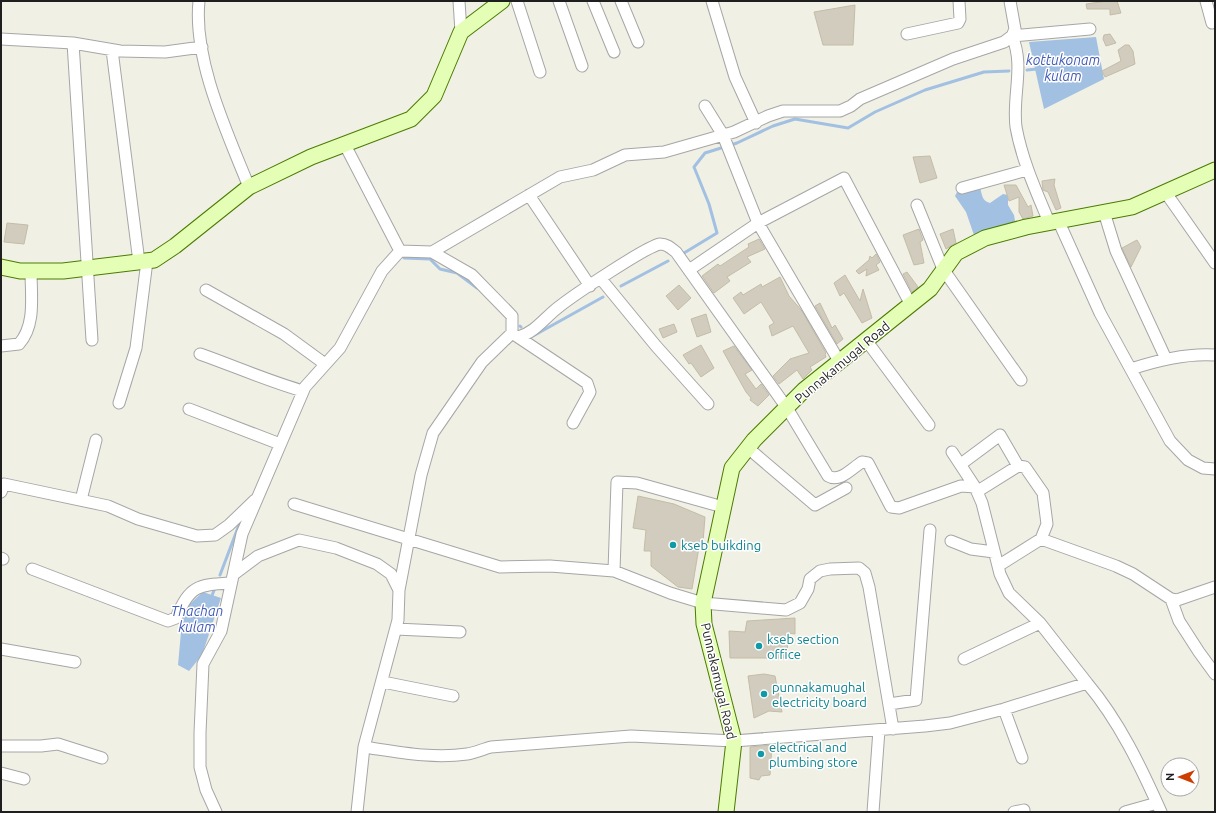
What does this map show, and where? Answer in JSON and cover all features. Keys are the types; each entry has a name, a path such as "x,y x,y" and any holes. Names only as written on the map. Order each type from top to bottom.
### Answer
{"street":[{"path":"199,1 197,18 202,47 221,118 249,187"},
{"path":"1,267 31,271 88,268 154,260 175,246 249,187 294,165 411,119 434,96 461,32 459,1"},
{"path":"461,32 502,1"},
{"path":"517,1 540,72"},
{"path":"559,1 582,66"},
{"path":"593,1 614,52"},
{"path":"620,1 638,42"},
{"path":"712,1 735,77 756,123"},
{"path":"907,34 958,23 960,19 959,1"},
{"path":"432,252 560,177 593,170 626,155 664,152 723,135 783,111 840,111 851,106 860,99 953,59 1004,42 1012,36 1015,29 1010,1"},
{"path":"1206,1 1212,23"},
{"path":"1012,36 1090,29"},
{"path":"1012,36 1018,49 1016,126 1027,170 1100,313 1170,441 1188,460 1203,468 1215,469"},
{"path":"1,39 73,43 112,50 164,52 202,47"},
{"path":"73,43 92,340"},
{"path":"112,50 143,262 136,348 119,403"},
{"path":"705,106 723,135 758,223 839,361"},
{"path":"344,145 400,251"},
{"path":"962,188 1027,170"},
{"name":"Punnakamugal Road","path":"726,812 734,741 704,624 703,603 732,468 748,448 804,390 930,289 956,253 985,238 1053,221 1132,207 1215,170"},
{"path":"689,270 758,223 844,178 911,305"},
{"path":"1166,193 1215,263"},
{"path":"529,195 590,286"},
{"path":"917,205 944,269 1021,380"},
{"path":"1104,212 1116,250 1166,359"},
{"path":"357,812 364,747 383,682 398,620 399,590 421,475 432,433 482,362 515,335 526,335 559,306 640,254 659,244 668,245 676,252 787,408 828,476 832,478 839,478 862,462 868,464 891,507 907,506 922,498 961,486 976,489 1018,466 1025,467 1043,493 1048,524 1041,539 998,566"},
{"path":"216,812 206,790 200,768 203,664 221,631 242,534 303,391 340,348 382,271 400,251 432,252 472,275 512,316 515,335 587,384 590,392 573,423"},
{"path":"1,346 19,344 26,336 30,326 31,271"},
{"path":"601,279 656,346 708,404"},
{"path":"206,290 284,334 325,364"},
{"path":"866,340 928,425"},
{"path":"200,354 245,369 281,385 303,391"},
{"path":"1131,370 1179,356 1215,355"},
{"path":"189,409 280,444"},
{"path":"961,464 1000,435 1018,466"},
{"path":"82,500 96,440"},
{"path":"748,448 815,505 846,488"},
{"path":"952,452 976,489 998,566 1009,593 1040,623 1106,706 1159,807 1125,812"},
{"path":"614,571 618,482 637,483 723,507"},
{"path":"1,492 4,484 82,500 108,506 138,519 197,536 214,535 229,525 257,498"},
{"path":"294,504 500,566 550,566 614,571 670,593 703,603 786,610 800,603 808,589 810,579 820,571 830,569 859,568 865,573 869,587 893,729"},
{"path":"888,704 916,700 930,530"},
{"path":"1041,539 1116,566 1133,574 1171,599 1177,600 1215,587"},
{"path":"32,569 168,621 176,618 180,607 193,590 202,585 233,579 258,556 299,540 336,548 377,564 391,574 399,590"},
{"path":"951,541 971,549 994,552"},
{"path":"1171,599 1179,621 1215,674"},
{"path":"964,659 1040,623"},
{"path":"396,629 460,632"},
{"path":"1,649 75,662"},
{"path":"383,682 453,696"},
{"path":"364,747 407,753 452,755 469,754 491,747 631,736 734,741 893,729 950,722 1004,709 1087,683"},
{"path":"1004,709 1022,758"},
{"path":"873,812 879,730"},
{"path":"1,746 58,744 102,758"},
{"path":"1,773 24,779"}],"water":[{"name":"kottukonam kulam","path":"1096,37 1104,79 1044,109 1029,42"},
{"path":"980,187 984,199 990,203 1003,194 1008,195 1008,205 1014,215 1015,221 1008,226 982,231 979,237 975,238 966,212 955,196 957,192 961,194"},
{"name":"Thachan kulam","path":"203,592 221,598 202,655 189,671 178,665 183,610"}],"building":[{"path":"1117,1 1121,13 1110,15 1110,9 1087,9 1086,4"},
{"path":"855,5 853,45 823,45 814,12"},
{"path":"1110,34 1116,43 1106,46 1103,39 1104,35"},
{"path":"1125,45 1129,45 1133,51 1135,64 1105,77 1102,71 1121,61 1118,50"},
{"path":"930,156 937,178 920,183 913,157"},
{"path":"1055,179 1054,185 1061,208 1056,210 1048,192 1043,190 1042,181"},
{"path":"1004,185 1016,185 1028,207 1031,205 1033,216 1023,219 1019,212 1019,197 1009,201"},
{"path":"7,223 28,225 24,244 4,242"},
{"path":"919,229 923,240 920,242 924,263 914,265 903,235"},
{"path":"953,229 956,243 946,249 940,234"},
{"path":"759,239 765,249 747,257 751,262 727,277 730,281 714,293 702,276 718,264 720,266 749,247 748,244"},
{"path":"1137,240 1141,247 1131,267 1122,248"},
{"path":"876,254 880,262 876,265 879,270 866,276 867,269 859,274 856,271 869,260 870,256 872,258"},
{"path":"907,272 918,287 912,292 903,274"},
{"path":"845,275 860,301 863,289 872,318 862,323 844,293 840,296 834,283"},
{"path":"780,277 789,296 802,311 826,353 826,357 810,367 812,370 803,379 797,370 779,384 773,376 790,359 809,353 793,326 772,336 769,326 774,323 761,302 744,314 733,298 741,292 743,295 761,284 762,287"},
{"path":"679,285 691,298 678,310 666,296"},
{"path":"820,303 832,328 835,325 843,339 837,344 815,306"},
{"path":"706,314 711,332 697,337 691,319"},
{"path":"674,324 677,332 663,338 659,329"},
{"path":"701,345 714,368 701,377 683,355"},
{"path":"734,346 752,370 745,374 756,389 761,384 769,395 758,406 750,400 751,398 746,392 723,351"},
{"name":"kseb buikding","path":"638,496 674,504 705,517 703,542 699,547 692,589 678,587 651,566 651,551 644,551 646,530 633,528"},
{"name":"kseb section office","path":"795,618 795,634 788,633 787,658 730,658 729,631 745,632 747,621"},
{"name":"punnakamughal electricity board","path":"764,674 775,676 782,712 769,711 754,718 748,676"},
{"name":"electrical and plumbing store","path":"772,745 770,775 761,776 759,780 750,778 750,747"}],"waterway":[{"path":"1027,70 1037,69"},
{"path":"684,253 717,233 709,204 694,167 705,153 737,143 773,126 795,119 848,128 875,112 925,90 984,72 1009,71"},
{"path":"404,258 430,259 440,269 457,273 477,288"},
{"path":"621,286 668,261"},
{"path":"533,336 603,297"},
{"path":"220,575 242,517"},
{"path":"211,598 215,588"}],"place":[{"name":"kseb buikding","path":"673,545"},
{"name":"kseb section office","path":"759,646"},
{"name":"punnakamughal electricity board","path":"764,694"},
{"name":"electrical and plumbing store","path":"761,754"}]}
